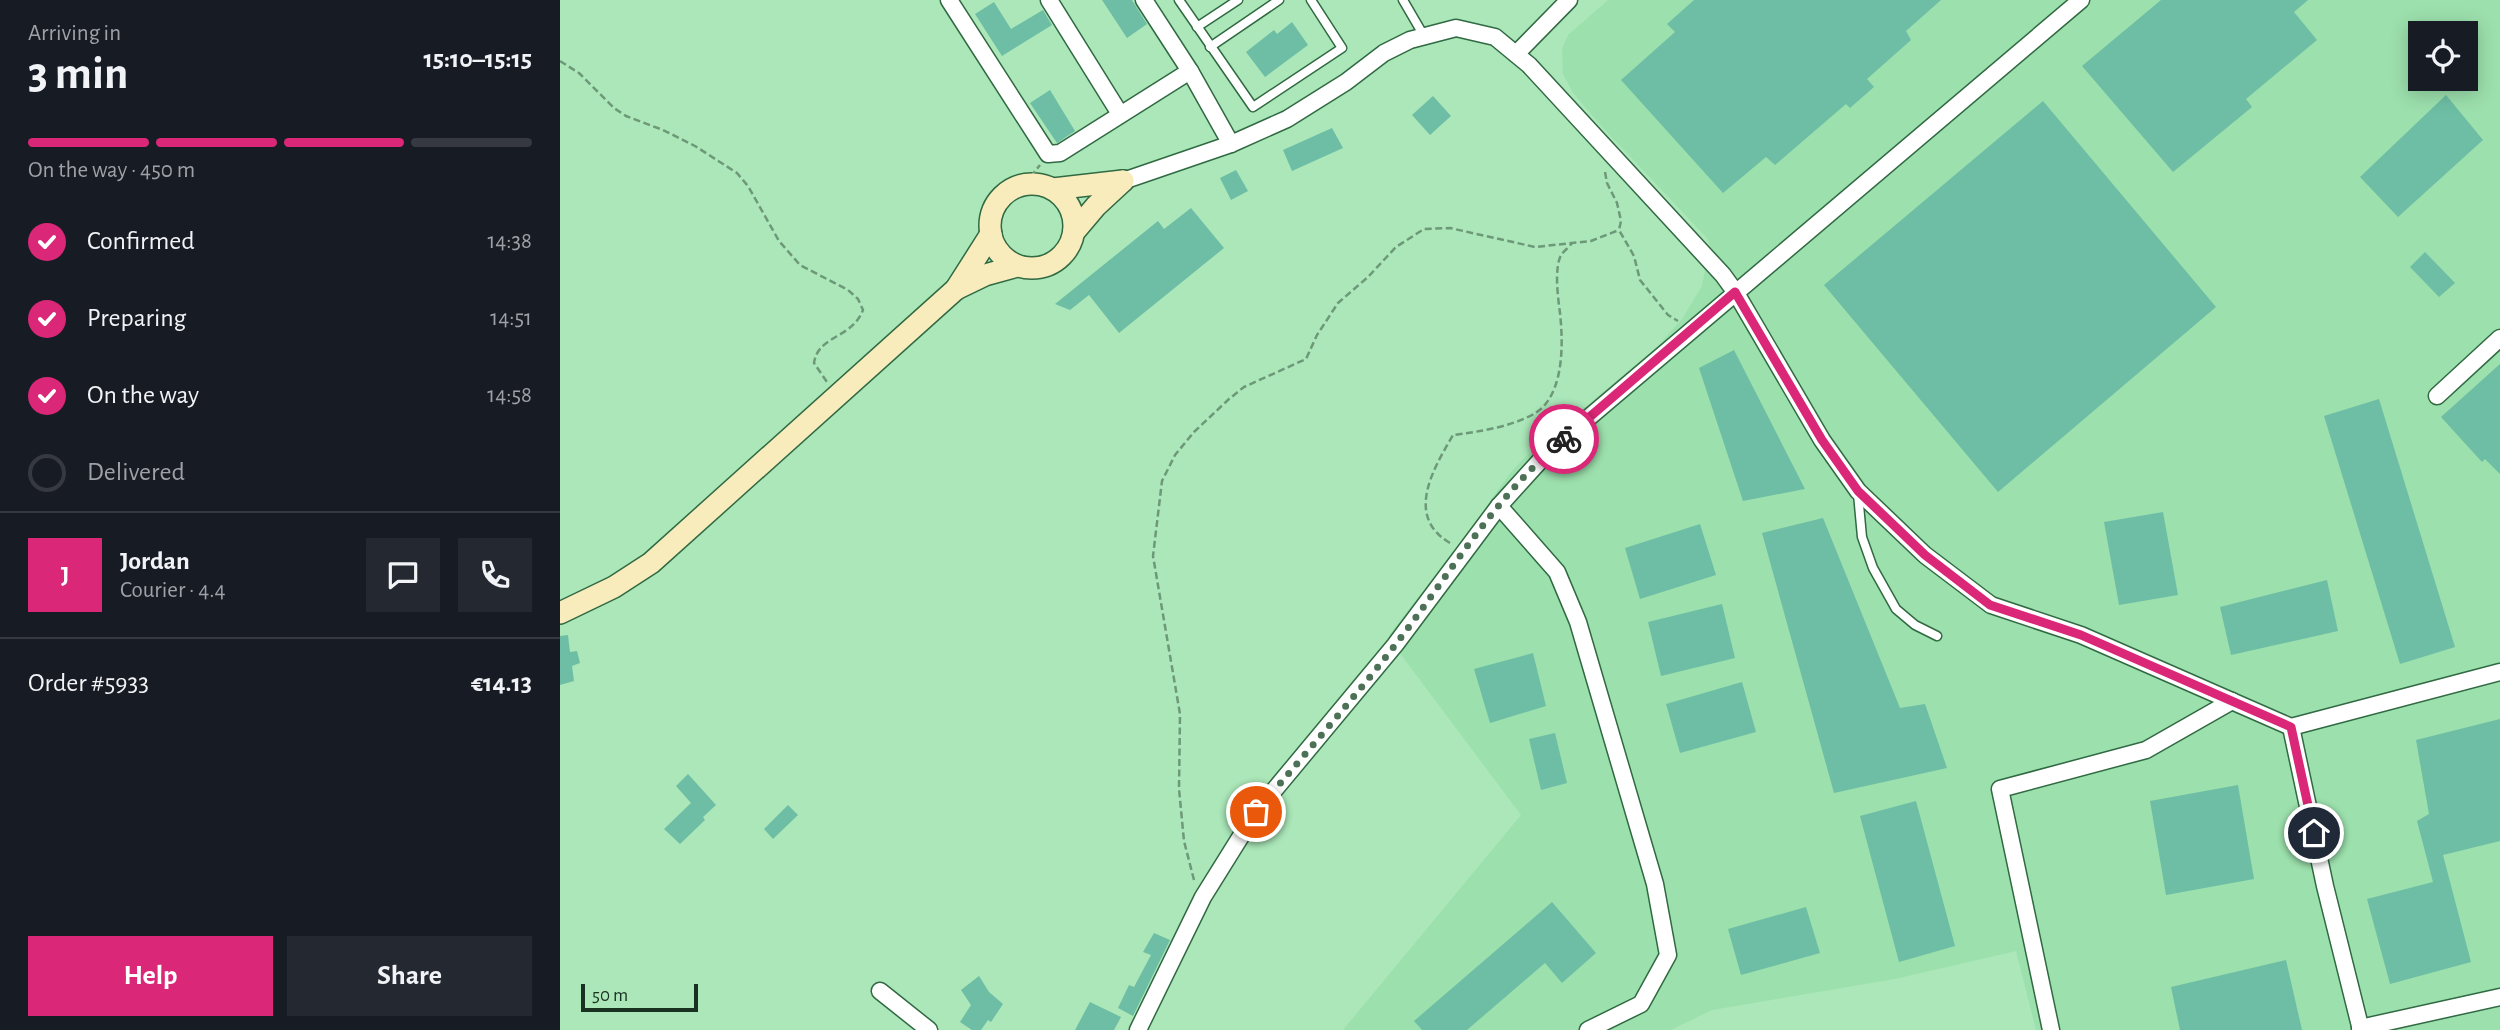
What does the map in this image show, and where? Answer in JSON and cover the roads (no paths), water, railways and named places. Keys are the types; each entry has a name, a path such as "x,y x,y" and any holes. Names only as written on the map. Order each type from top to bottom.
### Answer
{"street":[{"path":"949,0 1048,154 1060,153 1190,71"},
{"path":"1048,0 1120,114"},
{"path":"1144,0 1190,71 1231,144"},
{"path":"1516,54 1569,0"},
{"path":"1138,1030 1200,902 1256,812 1395,645 1499,506 1547,453 2081,0"},
{"path":"1053,189 1068,203 1074,222 1069,246 1060,258 1046,266 1031,269 1017,266 1004,258 995,247 991,234 991,218 997,203 1009,191 1024,185 1053,189 1123,181 1231,144 1287,119 1346,82 1384,53 1410,40 1456,28 1495,37 1529,65 1602,146 1654,198 1735,292 1822,440 1858,491 1925,555 1990,605 2081,635 2291,727 2500,672"},
{"path":"1074,232 1123,181"},
{"path":"560,612 614,587 651,563 956,289 991,234"},
{"path":"956,289 985,275 1017,266"},
{"path":"2437,396 2500,338"},
{"path":"1499,506 1557,572 1578,622 1655,884 1668,955 1641,1004 1588,1030"},
{"path":"2051,1030 2000,789 2146,750 2232,701"},
{"path":"2291,727 2325,886 2360,1029 2500,996"},
{"path":"880,991 929,1030"}],"lane":[{"path":"1179,0 1253,107 1342,48 1311,0"},
{"path":"1197,27 1238,0"},
{"path":"1210,47 1279,0"},
{"path":"1403,0 1424,36"},
{"path":"1858,491 1863,537 1873,568 1896,609 1914,625 1937,636"}]}
